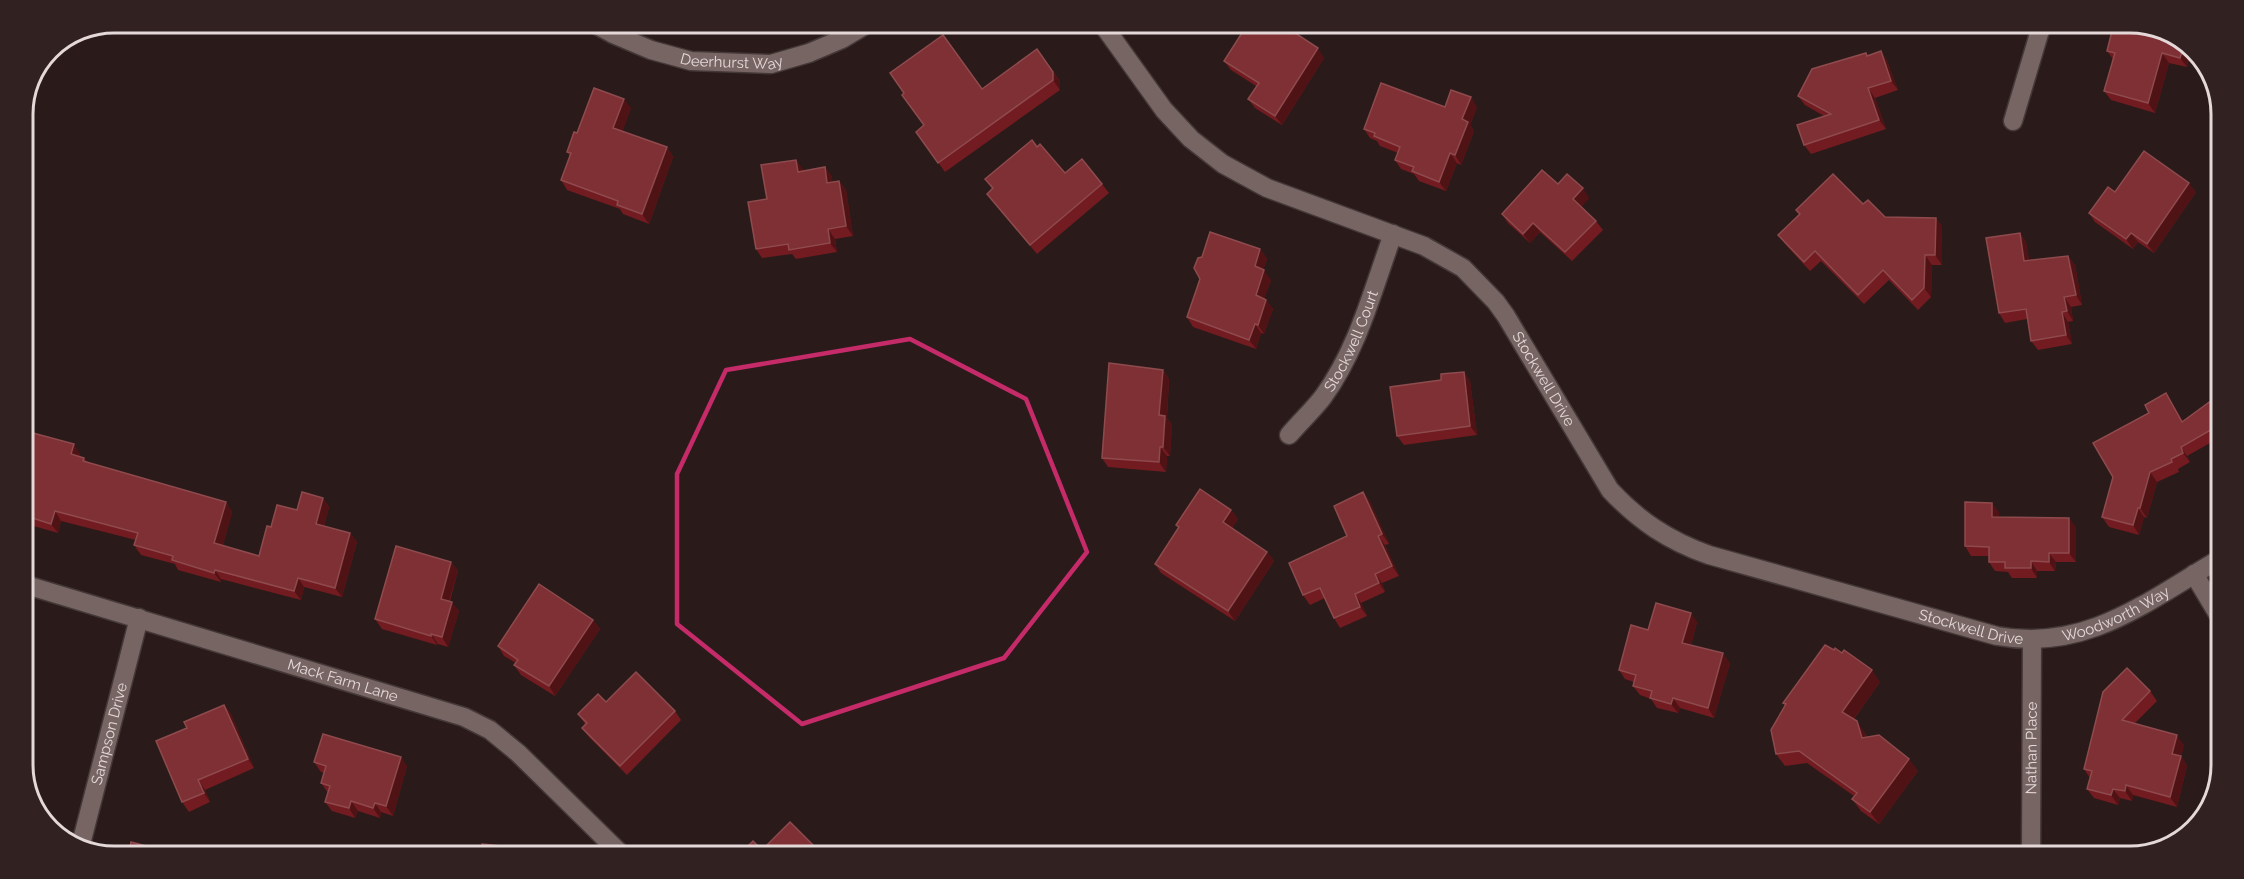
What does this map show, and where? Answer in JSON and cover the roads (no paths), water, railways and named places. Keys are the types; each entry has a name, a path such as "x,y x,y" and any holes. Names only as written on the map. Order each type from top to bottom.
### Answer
{"street":[{"name":"Deerhurst Way","path":"611,33 651,50 691,61 771,64 809,53 852,33"},
{"name":"Stockwell Drive","path":"1109,33 1164,110 1210,155 1267,188 1393,234 1449,258 1481,285 1506,316 1610,490 1631,512 1659,533 1709,555 1997,636 2032,640"},
{"path":"2013,121 2039,33"},
{"name":"Stockwell Court","path":"1289,435 1323,396 1345,362 1393,234"},
{"name":"Woodworth Way","path":"2032,640 2052,639 2091,630 2118,619 2211,564"},
{"path":"2194,574 2211,602"},
{"name":"Mack Farm Lane","path":"33,587 424,704 482,725 518,753 613,846"},
{"name":"Sampson Drive","path":"82,840 139,618"},
{"name":"Nathan Place","path":"2031,846 2032,640"}]}
